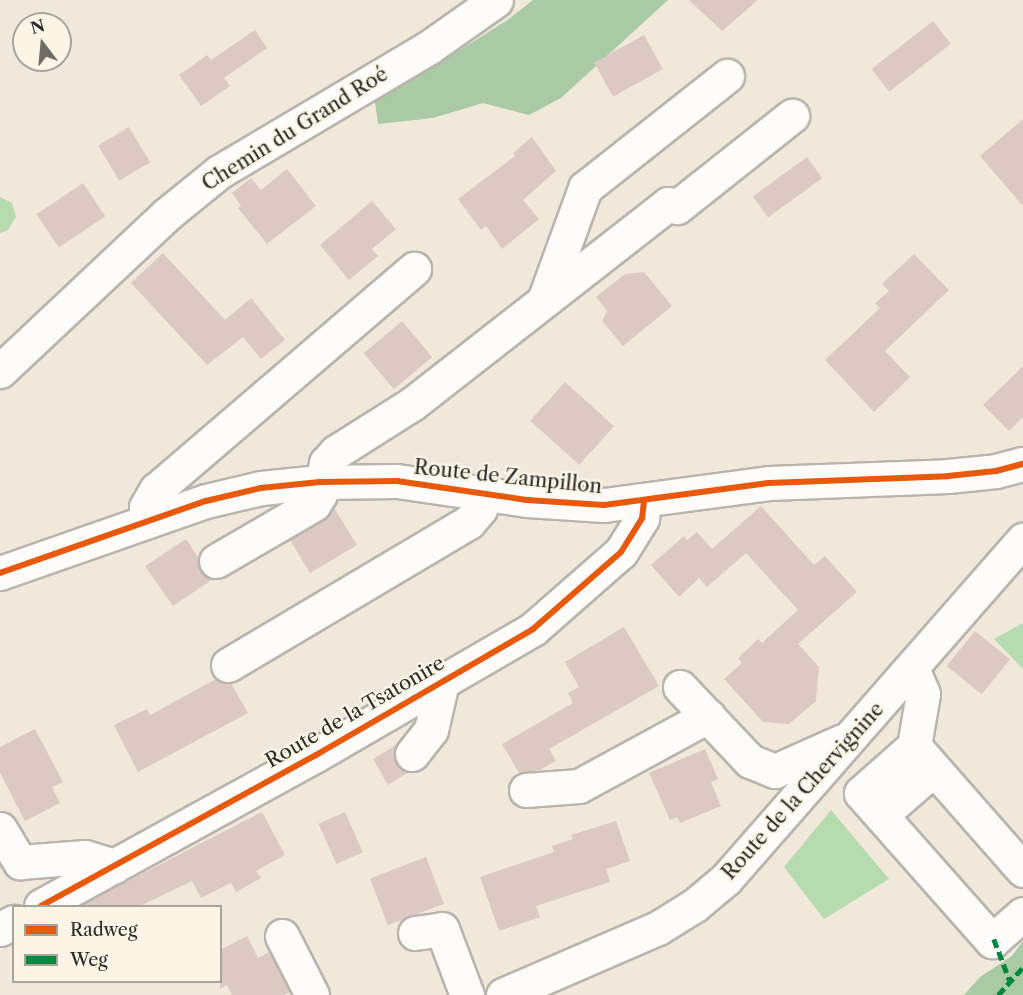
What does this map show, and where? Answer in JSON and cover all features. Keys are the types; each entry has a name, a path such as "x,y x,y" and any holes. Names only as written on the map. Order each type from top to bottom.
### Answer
{"street":[{"name":"Chemin du Grand Roé","path":"0,371 166,215 219,172 428,48 496,0"},
{"path":"545,298 585,188 727,76"},
{"path":"216,561 314,504 320,494 320,482 326,464 336,452 412,404 668,204 676,207 792,116"},
{"path":"147,520 146,507 156,490 414,269"},
{"name":"Route de Zampillon","path":"0,573 206,501 253,490 320,482 397,482 576,504 604,505 644,502 769,483 948,476 996,471 1023,464"},
{"path":"228,665 469,522 480,509 486,493"},
{"name":"Route de la Tsatonire","path":"43,905 533,630 612,563 642,518 644,502"},
{"name":"Route de la Chervignine","path":"503,995 658,928 695,905 739,867 1023,542"},
{"path":"912,668 922,694 924,757 881,815 992,941 1023,914"},
{"path":"412,754 431,730 442,682"},
{"path":"680,687 750,761 776,771 852,737"},
{"path":"526,790 579,786 708,716"},
{"path":"924,757 1023,870"},
{"path":"0,829 20,862 85,857 115,866"},
{"path":"415,933 442,928 467,995"},
{"path":"282,936 312,995"}],"green space":[{"path":"533,0 668,0 561,98 529,115 483,103 433,118 378,124 373,88 402,73 452,55 509,19"},
{"path":"0,197 12,203 16,217 8,230 0,233"},
{"path":"1023,623 1023,669 994,639"},
{"path":"831,810 889,879 824,919 784,867"},
{"path":"1023,941 1023,995 964,995 980,977 1012,956"}],"building":[{"path":"689,0 758,0 722,31"},
{"path":"933,21 951,44 889,92 872,69"},
{"path":"255,30 267,48 224,78 230,86 201,106 179,75 207,55 211,60"},
{"path":"644,35 663,69 613,97 594,63"},
{"path":"1023,119 1023,206 980,156"},
{"path":"129,127 150,162 119,181 98,146"},
{"path":"532,137 556,171 523,200 539,219 502,249 486,226 481,230 458,199 515,156 513,153"},
{"path":"807,157 822,178 768,217 753,196"},
{"path":"287,169 316,206 267,244 238,208 241,206 232,193 251,178 261,190"},
{"path":"83,183 105,216 59,247 37,214"},
{"path":"372,201 396,229 372,249 378,256 349,280 320,245"},
{"path":"163,253 225,320 251,298 285,340 261,359 243,337 207,365 131,283"},
{"path":"914,254 949,290 885,351 910,377 874,412 825,360 880,308 875,303 889,291 882,284"},
{"path":"644,272 672,306 623,346 602,321 607,311 596,297 625,274"},
{"path":"402,321 432,357 394,389 364,353"},
{"path":"1023,366 1023,417 1009,431 983,405"},
{"path":"565,382 614,426 579,465 530,421"},
{"path":"761,506 814,565 825,556 857,592 798,644 819,667 816,701 789,724 763,722 724,679 742,663 738,658 758,639 762,643 798,610 746,553 707,587 699,578 679,597 651,565 684,536 687,540 697,532 712,549"},
{"path":"334,508 357,545 310,573 290,540 323,520"},
{"path":"186,539 198,557 200,571 213,579 173,606 145,566"},
{"path":"624,627 659,686 549,749 556,761 540,770 519,773 502,744 573,703 568,693 579,687 565,662"},
{"path":"975,631 1010,659 982,694 947,666"},
{"path":"216,679 231,683 248,713 138,772 114,725 147,709 150,715"},
{"path":"35,729 63,782 52,787 60,803 25,821 0,773 0,747"},
{"path":"396,745 395,761 401,769 409,772 388,785 373,759"},
{"path":"705,749 718,779 711,782 721,806 680,823 677,817 670,820 649,773"},
{"path":"262,812 285,855 256,871 261,878 236,892 231,883 201,898 192,881 142,905 81,905"},
{"path":"345,812 363,852 336,864 319,824"},
{"path":"616,821 630,861 606,869 610,882 536,906 540,917 499,931 480,877 554,852 552,846 573,839 571,835"},
{"path":"426,857 444,904 388,925 370,879"},
{"path":"247,936 258,958 269,952 290,992 284,995 232,995 227,985 220,989 222,949"}],"marked path":[{"path":"994,939 1010,981"},
{"path":"998,995 1023,967"}],"cycle path":[{"path":"0,573 206,501 261,488 320,482 397,481 527,500 604,505 769,483 948,476 996,471 1023,464"},
{"path":"43,905 316,755 533,629 621,552 642,518 644,502"}]}
